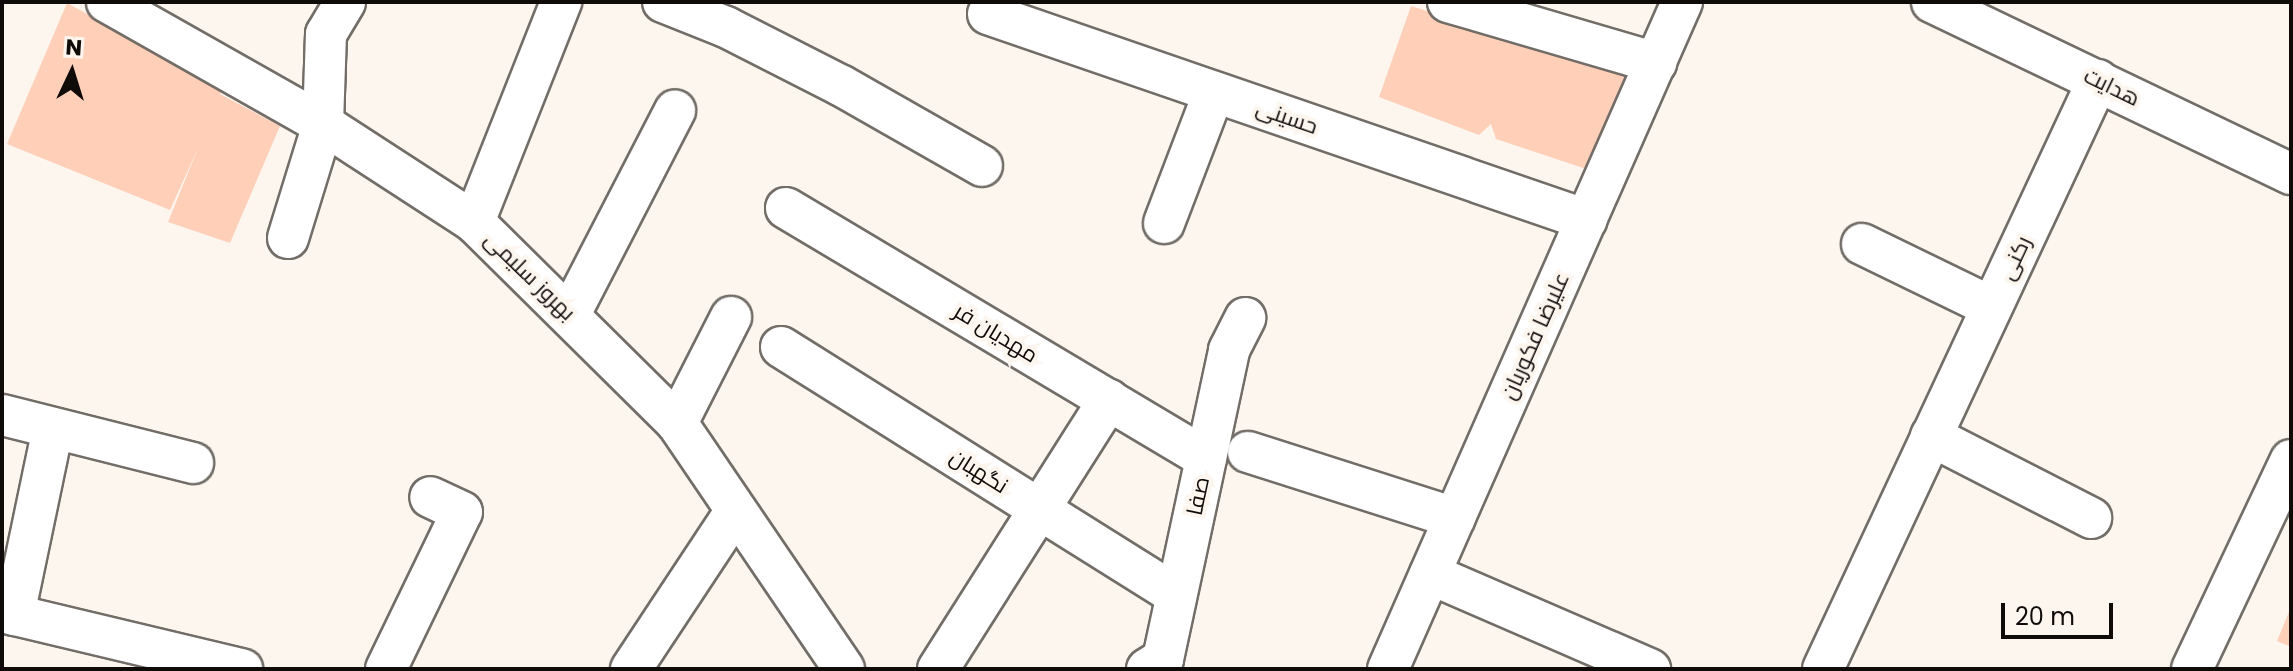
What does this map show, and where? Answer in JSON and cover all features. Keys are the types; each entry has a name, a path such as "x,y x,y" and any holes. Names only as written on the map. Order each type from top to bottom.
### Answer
{"street":[{"name":"بهروز سلیمی","path":"107,2 323,124 474,222 677,423 844,669"},
{"path":"288,238 323,124 326,34 345,2"},
{"path":"474,222 561,2"},
{"path":"663,2 726,27 817,73 982,166"},
{"path":"1448,2 1656,63"},
{"name":"علیرضا فکوریان","path":"1388,669 1682,2"},
{"name":"هدایت","path":"1932,2 2291,174"},
{"name":"حسینی","path":"988,14 1587,220"},
{"name":"رکنی","path":"1823,669 2098,80"},
{"path":"1164,223 1214,92"},
{"path":"570,314 675,111"},
{"name":"مهدیان فر","path":"786,208 1206,458"},
{"path":"1862,244 1992,307"},
{"path":"677,423 731,317"},
{"name":"صفا","path":"1147,669 1163,659 1229,350 1245,318"},
{"name":"نگهبان","path":"781,347 1176,595"},
{"path":"938,669 1109,400"},
{"path":"2,415 193,463"},
{"path":"53,429 8,614 242,669"},
{"path":"1931,436 2091,518"},
{"path":"1248,452 1455,518"},
{"path":"2192,669 2291,460"},
{"path":"386,669 462,512 430,497"},
{"path":"631,669 735,512"},
{"path":"1430,574 1650,669"}],"building":[{"path":"67,3 223,88 220,94 280,126 230,243 168,222 198,148 170,210 7,144"},
{"path":"1411,6 1633,75 1592,171 1496,139 1491,124 1479,135 1379,97"},
{"path":"2291,607 2291,647 2277,641"}]}
